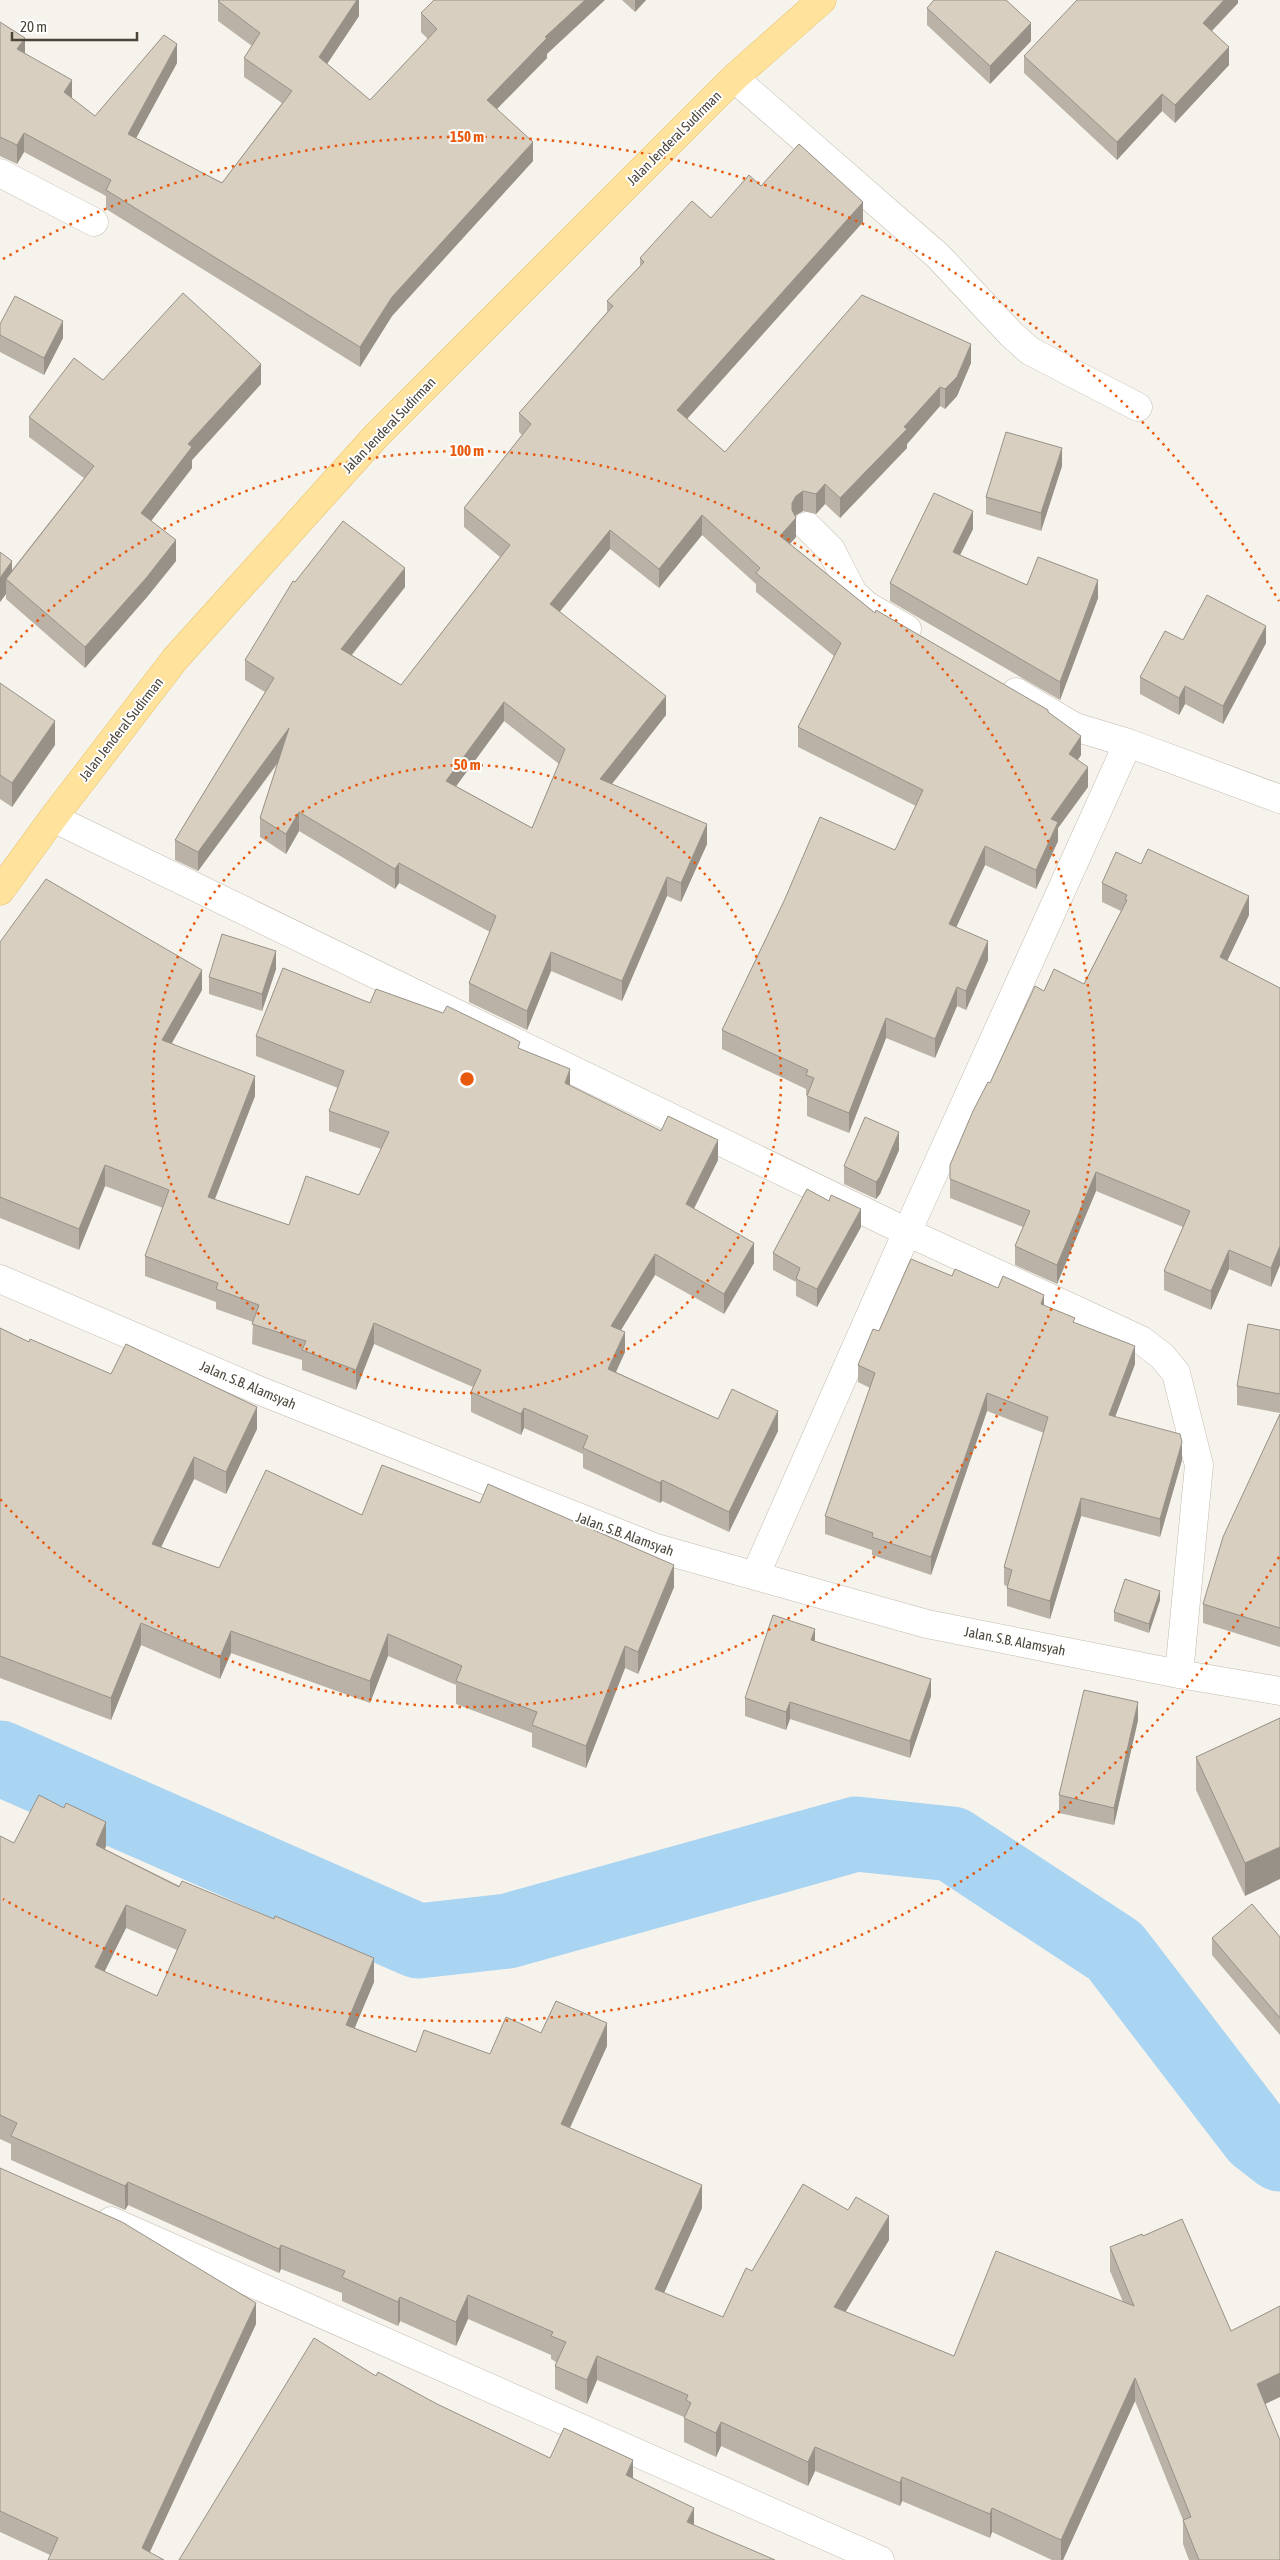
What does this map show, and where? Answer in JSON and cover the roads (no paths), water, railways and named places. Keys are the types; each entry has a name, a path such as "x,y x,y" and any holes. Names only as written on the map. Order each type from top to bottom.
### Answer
{"main road":[{"name":"Jalan Jenderal Sudirman","path":"0,891 52,818 175,659 376,436 734,78 822,0"}],"street":[{"path":"734,78 938,256 1011,334 1030,351 1138,407"},
{"path":"0,173 94,222"},
{"path":"807,526 831,550 854,593 866,606 924,639"},
{"path":"992,678 1075,727 1128,743 1280,799"},
{"path":"755,1576 907,1232 1128,743"},
{"path":"52,818 907,1232 1142,1340 1162,1356 1176,1373 1199,1465 1179,1674"},
{"name":"Jalan. S.B. Alamsyah","path":"0,1279 263,1392 647,1544 927,1624 1179,1674 1280,1691"},
{"path":"91,2212 880,2560"}],"waterway":[{"path":"0,1758 418,1941 508,1931 856,1834 952,1844 1115,1951 1257,2136 1280,2154"}]}
